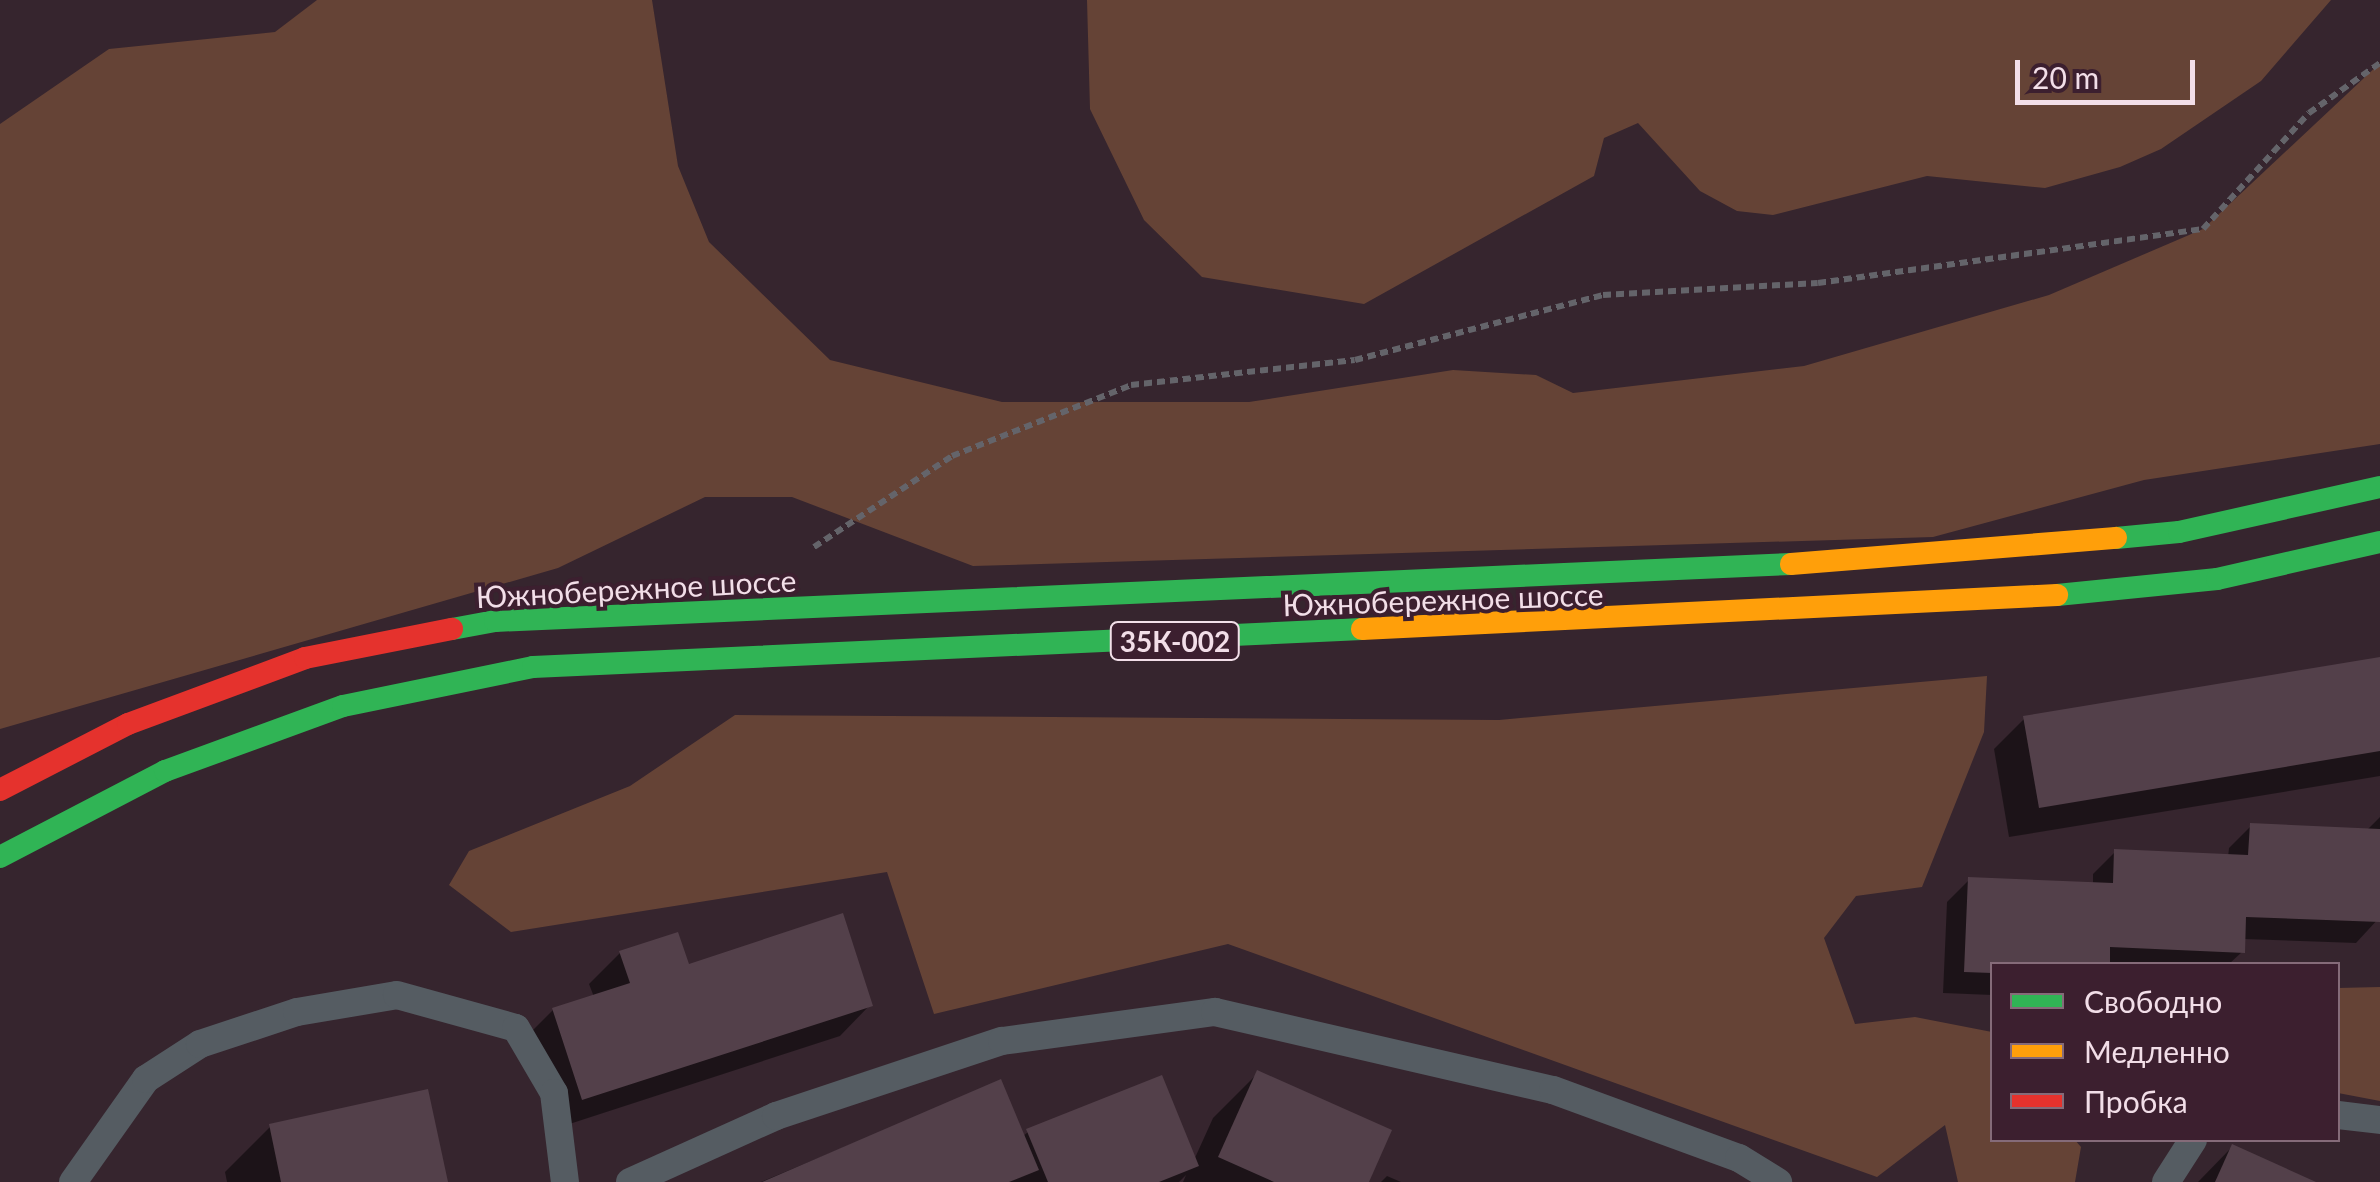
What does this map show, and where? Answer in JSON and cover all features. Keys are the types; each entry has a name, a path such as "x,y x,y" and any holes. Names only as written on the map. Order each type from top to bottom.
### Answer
{"highway":[{"name":"Южнобережное шоссе","path":"0,790 128,724 306,658 495,621 1606,575 1964,553 2180,532 2380,488"},
{"name":"Южнобережное шоссе","path":"0,857 165,771 343,706 532,668 2002,600 2217,579 2380,542"}],"lane":[{"path":"73,1182 146,1079 200,1044 298,1012 398,995 516,1028 554,1093 565,1182"},
{"path":"630,1182 776,1116 1002,1041 1216,1012 1553,1090 1739,1158 1778,1182"},
{"path":"2340,1115 2380,1120"},
{"path":"2166,1182 2192,1142"}],"path":[{"path":"798,557 952,456 1130,385 1355,360 1603,295 1818,283 2203,230 2309,113 2380,63"}],"shaded area":[{"path":"317,0 652,0 678,166 709,242 830,360 1002,402 1249,402 1453,370 1536,375 1573,393 1804,366 2049,295 2203,229 2380,63 2380,444 2144,480 1933,537 973,566 792,497 705,497 558,568 0,729 0,124 109,49 275,32"},
{"path":"1087,0 2331,0 2261,81 2161,149 2120,167 2045,188 1927,176 1773,215 1737,211 1700,191 1638,123 1604,138 1594,176 1364,304 1202,277 1144,220 1090,109"},
{"path":"1987,676 1984,732 1922,887 1856,896 1824,938 1855,1024 1915,1017 1990,1032 1990,1142 2077,1142 2081,1147 2075,1182 1958,1182 1945,1125 1877,1177 1228,944 934,1014 887,872 511,932 449,885 469,851 630,786 735,715 1499,720"},
{"path":"2380,987 2380,1101 2340,1093 2340,988"}],"building":[{"path":"2380,657 2380,751 2039,808 2023,716"},
{"path":"2250,823 2380,829 2380,922 2246,917 2245,953 2110,947 2110,962 1990,962 1990,973 1964,972 1968,877 2113,883 2114,849 2248,855"},
{"path":"843,913 873,1006 582,1100 552,1008 630,983 619,951 678,932 689,964"},
{"path":"1257,1070 1392,1130 1369,1182 1274,1182 1218,1157"},
{"path":"1162,1075 1199,1166 1159,1182 1048,1182 1026,1129"},
{"path":"1001,1079 1039,1170 1009,1182 762,1182"},
{"path":"428,1089 448,1182 281,1182 269,1124"},
{"path":"2232,1144 2316,1182 2215,1182"}],"traffic: fast":[{"path":"2116,538 2179,532 2380,487"},
{"path":"2057,595 2217,579 2380,542"},
{"path":"452,629 495,621 1791,564"},
{"path":"0,857 165,771 343,706 533,667 1362,629"}],"traffic: slow":[{"path":"1791,564 2116,538"},
{"path":"1362,629 2057,595"}],"traffic: jam":[{"path":"0,790 128,724 305,658 452,629"}]}
